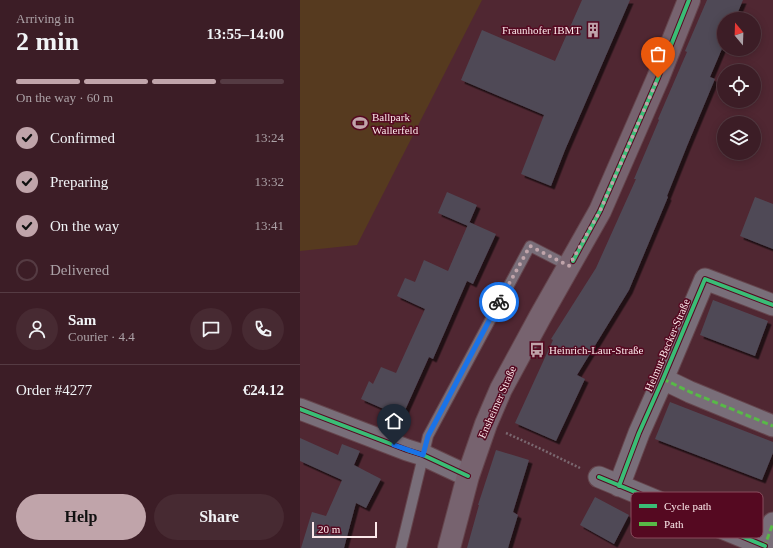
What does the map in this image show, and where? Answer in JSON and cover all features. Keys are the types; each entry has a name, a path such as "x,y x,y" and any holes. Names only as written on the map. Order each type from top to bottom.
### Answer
{"main road":[{"name":"Ensheimer Straße","path":"449,548 468,476 486,424 501,389 600,211 658,78 689,0"}],"street":[{"name":"Helmut-Becker-Straße","path":"619,486 639,433 705,279 773,305"},
{"name":"Helmut-Becker-Straße","path":"663,379 690,392 773,426"},
{"path":"300,409 400,448 423,455 468,476"},
{"path":"599,478 633,492"},
{"path":"743,538 764,547 773,523"}],"lane":[{"path":"401,548 428,436 530,246 569,266"}],"path":[{"path":"486,424 541,448 599,478"}],"shaded area":[{"name":"Ballpark Wallerfeld","path":"300,0 482,0 357,245 300,251"}],"building":[{"path":"582,0 630,0 551,186 521,174 544,115 461,80 482,30 555,61"},
{"path":"707,0 743,0 738,12 717,12 717,56 719,56 710,77 715,79 629,290 577,375 585,379 556,441 515,423 553,340 551,339 596,268 636,179 634,179 687,52 685,51"},
{"path":"447,192 477,205 468,226 438,213"},
{"path":"755,197 773,204 773,249 740,236"},
{"path":"469,222 496,234 473,284 467,281 433,359 429,357 402,417 361,399 369,381 373,384 381,367 396,373 425,309 397,296 405,278 415,282 424,260 448,271"},
{"path":"713,300 768,321 755,356 700,335"},
{"path":"670,402 773,442 773,453 762,480 655,439"},
{"path":"300,438 338,455 342,444 360,451 354,465 381,479 366,508 356,503 344,548 301,548 312,512 326,516 342,480 300,461"},
{"path":"496,450 529,460 513,512 518,515 508,548 467,548 478,505"},
{"path":"595,497 629,515 614,544 580,525"}],"marked path":[{"path":"663,379 690,392 773,426"},
{"path":"764,548 773,523"}],"cycle path":[{"path":"573,261 600,211 658,78 689,0"},
{"path":"619,486 639,433 705,279 773,305"},
{"path":"300,409 423,455 468,476"},
{"path":"599,477 635,492"},
{"path":"746,538 765,546"}],"way so far":[{"path":"499,302 530,246 569,266 600,211 658,78"}],"place":[{"name":"Fraunhofer IBMT","path":"593,30"},
{"name":"Ballpark Wallerfeld","path":"360,123"},
{"name":"Heinrich-Laur-Straße","path":"537,350"}],"route":[{"path":"394,445 423,455 428,436 499,302"}]}
